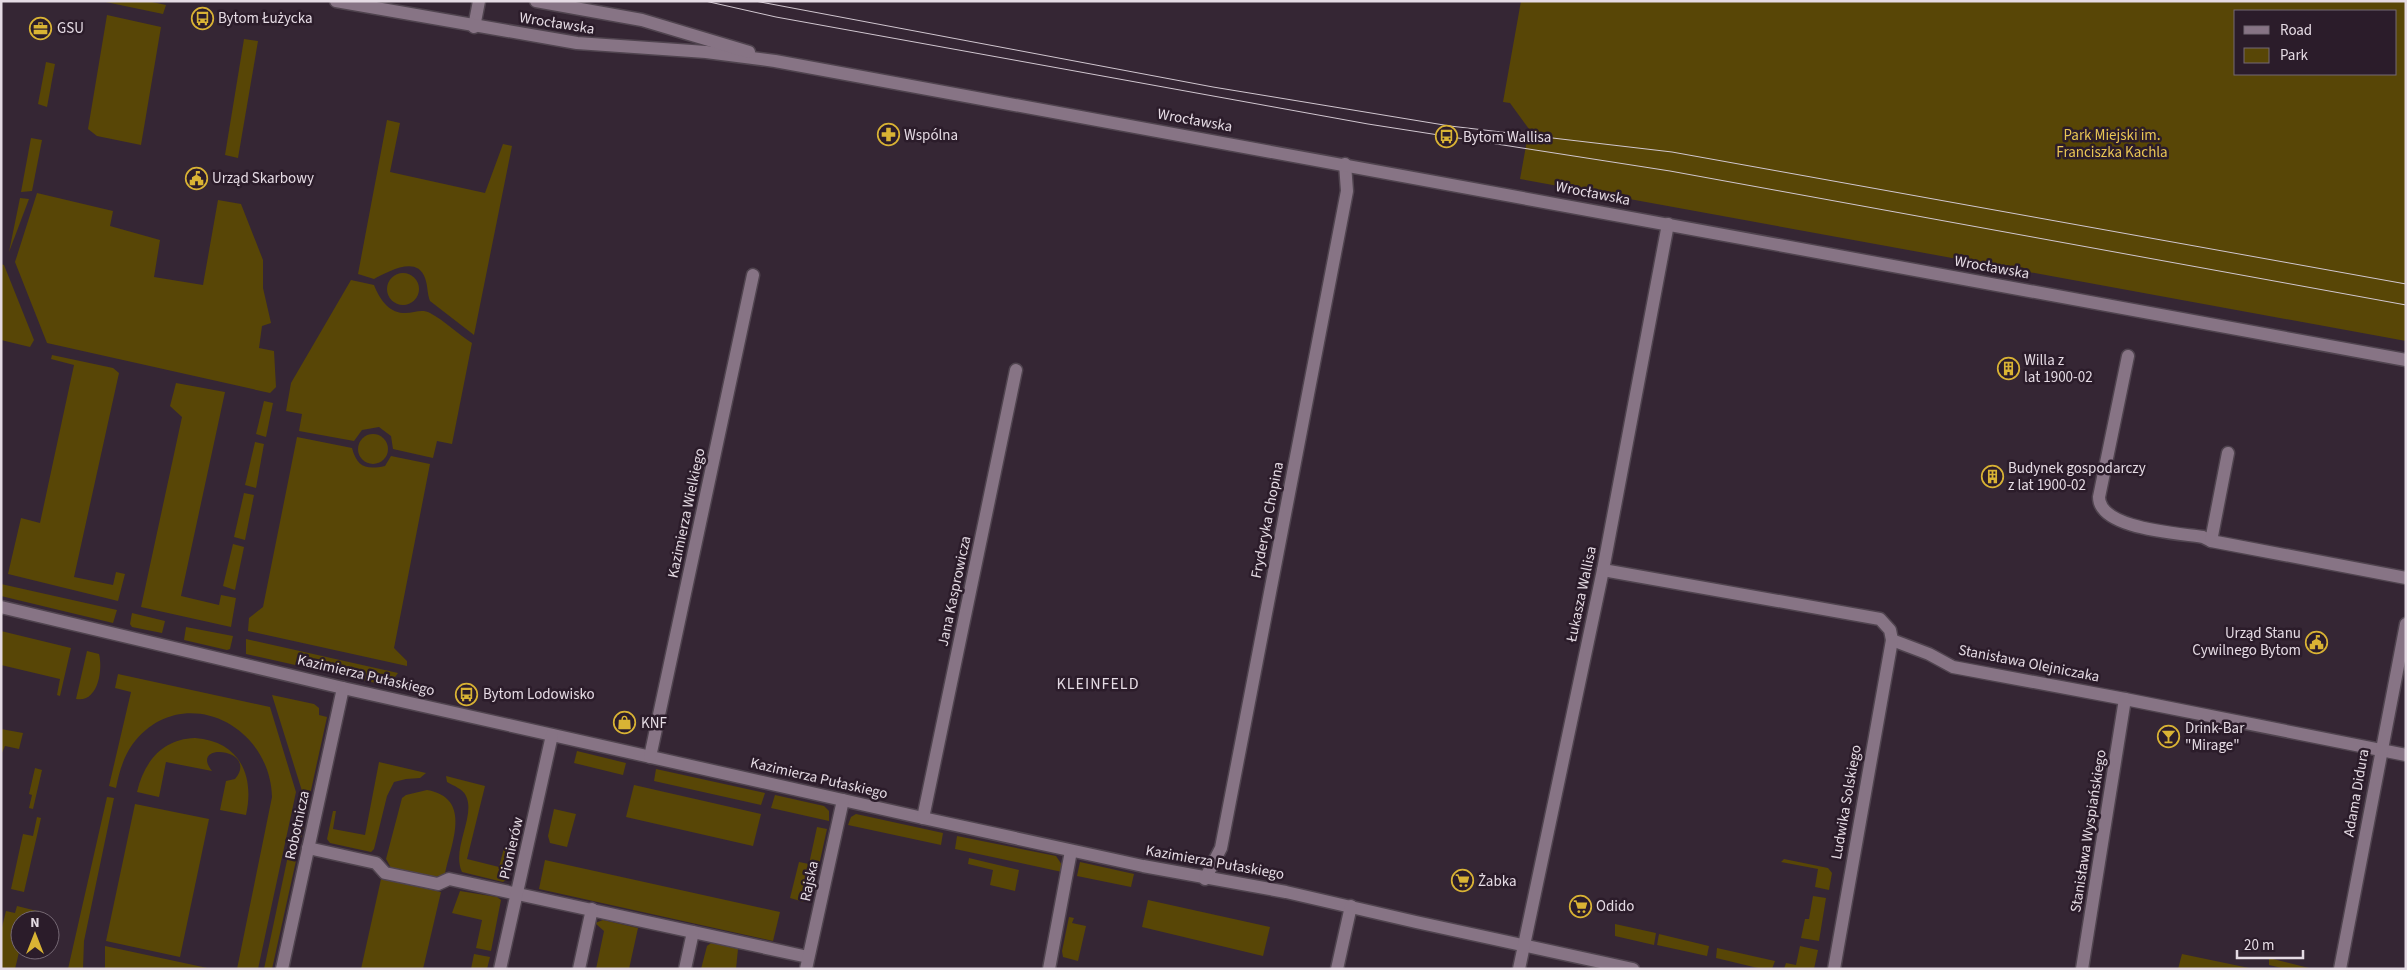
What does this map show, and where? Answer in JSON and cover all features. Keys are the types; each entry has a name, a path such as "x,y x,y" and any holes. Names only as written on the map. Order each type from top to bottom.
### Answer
{"street":[{"name":"Wrocławska","path":"336,1 474,27 607,46 706,52 775,61 2406,360"},
{"path":"474,27 479,1"},
{"name":"Wrocławska","path":"536,1 642,20 706,38 775,61"},
{"name":"Fryderyka Chopina","path":"1205,879 1221,848 1349,184 1345,164"},
{"name":"Łukasza Wallisa","path":"1519,969 1603,570 1668,224"},
{"name":"Kazimierza Wielkiego","path":"650,758 753,275"},
{"path":"2128,356 2099,497 2102,508 2116,521 2406,578"},
{"name":"Jana Kasprowicza","path":"923,818 1016,370"},
{"path":"2211,541 2228,453"},
{"path":"1603,570 1880,619 1890,630 1892,640"},
{"name":"Kazimierza Pułaskiego","path":"1,607 650,758 1071,851 1205,879 1286,892 1633,969"},
{"name":"Adama Didura","path":"2340,969 2406,624"},
{"name":"Stanisława Olejniczaka","path":"1892,640 1929,654 1954,667 2406,755"},
{"name":"Ludwika Solskiego","path":"1834,969 1892,640"},
{"name":"Robotnicza","path":"282,969 343,688"},
{"name":"Stanisława Wyspiańskiego","path":"2082,969 2125,699"},
{"name":"Pionierów","path":"500,969 552,735"},
{"name":"Rajska","path":"807,963 843,800"},
{"path":"308,848 376,863 385,873 438,884 449,879 592,909 693,932 807,963"},
{"path":"1049,969 1071,851"},
{"path":"1337,969 1351,906"},
{"path":"579,969 592,909"},
{"path":"685,969 693,932"}],"green space":[{"path":"101,1 147,1 166,5 163,14"},
{"name":"Park Miejski im. Franciszka Kachla","path":"1521,1 2406,1 2406,341 1520,179 1529,129 1510,103 1503,102"},
{"path":"107,15 161,27 141,145 97,136 88,129"},
{"path":"244,39 258,41 238,158 225,155"},
{"path":"46,62 55,64 47,107 38,104"},
{"path":"387,120 400,123 390,172 485,193 503,144 512,146 474,335 430,301 425,278 416,267 402,267 374,279 358,274"},
{"path":"31,138 42,140 32,191 21,192"},
{"path":"37,193 113,211 110,226 160,240 154,277 203,285 218,200 241,204 263,260 263,288 271,323 262,326 259,348 274,351 276,387 270,393 47,343 15,262"},
{"path":"20,198 29,199 9,252"},
{"path":"1,264 4,265 34,340 30,347 1,340"},
{"path":"403,273 414,278 419,289 414,300 403,305 392,300 387,289 392,278"},
{"path":"351,280 374,285 381,299 393,310 403,313 420,311 430,313 472,343 452,444 437,441 433,458 393,449 391,436 379,427 362,430 354,441 299,431 302,414 286,411 291,383"},
{"path":"52,355 113,368 119,373 74,577 113,585 116,572 125,574 118,601 8,574 21,518 40,523 74,365 51,359"},
{"path":"176,383 225,392 181,596 219,605 221,595 236,598 231,627 141,607 182,417 170,406"},
{"path":"264,401 273,403 266,437 256,434"},
{"path":"373,434 384,438 388,449 384,460 373,464 362,460 358,449 362,438"},
{"path":"297,437 352,448 363,466 373,468 385,466 391,456 430,464 394,648 407,661 407,666 248,631 249,618 263,607"},
{"path":"255,442 264,444 256,488 245,485"},
{"path":"244,493 254,495 245,540 234,537"},
{"path":"233,544 244,547 235,590 223,586"},
{"path":"1,584 117,610 113,623 1,596"},
{"path":"132,613 165,621 162,633 132,627 130,624"},
{"path":"186,627 233,636 230,649 227,650 184,640"},
{"path":"1,631 71,648 60,696 57,695 60,679 1,665"},
{"path":"246,639 398,673 390,684 380,684 246,654"},
{"path":"87,651 99,654 99,676 94,691 89,696 83,699 76,699"},
{"path":"118,674 270,707 296,792 258,969 237,969 272,797 267,771 256,748 239,731 219,719 196,714 173,716 151,726 132,745 126,755 116,788 109,786 131,692 115,688"},
{"path":"272,695 314,704 319,708 319,715 327,717 306,813 298,811 302,791"},
{"path":"1,729 23,733 19,749 5,746 1,755"},
{"path":"195,738 223,746 233,753 238,760 224,752 215,752 209,755 207,762 212,771 166,762 159,797 137,792 144,771 156,754 183,739"},
{"path":"577,751 626,763 623,775 574,763"},
{"path":"239,762 248,787 246,815 220,810 226,781 235,779 240,769"},
{"path":"379,762 426,773 420,778 394,782 387,796 374,849 371,852 330,843 327,839 333,811 336,811 333,829 365,835"},
{"path":"35,768 42,770 33,809 29,808 32,795 29,794"},
{"path":"656,769 765,793 761,805 654,781"},
{"path":"446,776 485,786 467,859 499,867 504,848 513,851 506,880 503,882 462,872 459,863 459,853 468,813 468,804 463,791 447,782"},
{"path":"634,785 761,814 753,846 626,817"},
{"path":"427,790 441,795 450,802 456,824 445,874 437,879 391,868 386,859 402,798 406,795"},
{"path":"775,795 824,806 829,811 829,821 771,808"},
{"path":"107,797 114,798 84,941 83,969 68,969"},
{"path":"135,804 209,819 180,957 106,941"},
{"path":"554,809 576,814 567,847 550,843 548,836"},
{"path":"856,814 943,833 941,845 848,825 851,817"},
{"path":"37,817 41,818 24,892 11,889 23,834 33,836"},
{"path":"296,818 305,820 272,969 264,969"},
{"path":"817,827 827,829 812,897 804,902 790,898 799,862 809,864"},
{"path":"957,836 1056,856 1062,865 1062,872 955,849"},
{"path":"969,858 1019,870 1015,891 990,885 993,870 968,864"},
{"path":"1784,859 1828,868 1832,873 1829,890 1815,887 1818,869 1781,862"},
{"path":"545,860 780,912 773,941 539,889"},
{"path":"1080,862 1134,874 1131,887 1077,876"},
{"path":"381,879 441,892 423,969 361,969"},
{"path":"460,891 497,897 501,900 491,951 476,948 482,920 452,913"},
{"path":"1813,896 1826,898 1819,941 1801,938 1805,919 1809,919"},
{"path":"1148,900 1270,927 1263,956 1142,927"},
{"path":"17,906 33,910 16,910"},
{"path":"6,911 10,912 10,960 17,960 15,969 1,969 1,931"},
{"path":"1069,917 1074,918 1072,923 1086,926 1078,961 1063,957 1062,951"},
{"path":"603,920 638,928 629,969 596,969 604,931 595,923"},
{"path":"1615,924 1656,933 1654,945 1615,936"},
{"path":"1659,934 1709,946 1707,956 1657,945"},
{"path":"711,943 738,949 736,969 701,969 707,946"},
{"path":"105,946 212,969 105,969"},
{"path":"1800,946 1818,950 1814,969 1784,969 1786,963 1796,965"},
{"path":"1717,948 1775,961 1772,969 1762,969 1716,958"},
{"path":"474,954 490,957 487,969 471,969"},
{"path":"2182,954 2254,969 2178,969"},
{"path":"2269,958 2313,969 2286,969 2269,965"}],"tram line":[{"path":"705,1 776,17 1368,124 1670,171 2406,305"},
{"path":"755,1 1213,87 1450,126 1672,152 2406,284"}],"place":[{"name":"Bytom Łużycka","path":"202,18"},
{"name":"GSU","path":"41,28"},
{"name":"Wspólna","path":"888,135"},
{"name":"Bytom Wallisa","path":"1447,137"},
{"name":"Urząd Skarbowy","path":"196,178"},
{"name":"Willa z lat 1900-02","path":"2008,369"},
{"name":"Budynek gospodarczy z lat 1900-02","path":"1992,477"},
{"name":"Urząd Stanu Cywilnego Bytom","path":"2317,642"},
{"name":"Bytom Lodowisko","path":"467,694"},
{"name":"KNF","path":"625,723"},
{"name":"Drink-Bar \"Mirage\"","path":"2169,737"},
{"name":"Żabka","path":"1462,881"},
{"name":"Odido","path":"1580,906"}],"district":[{"name":"KLEINFELD","path":"1098,683"}]}
